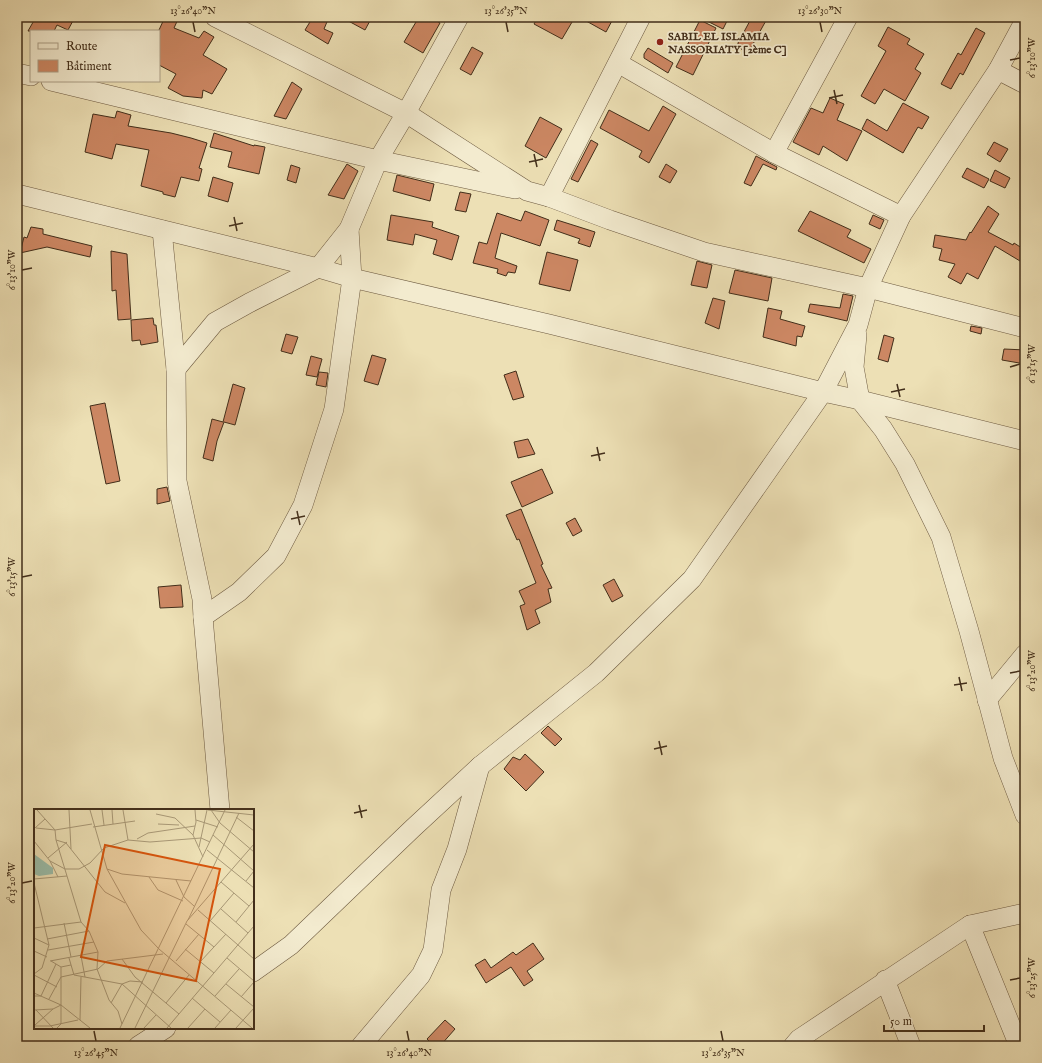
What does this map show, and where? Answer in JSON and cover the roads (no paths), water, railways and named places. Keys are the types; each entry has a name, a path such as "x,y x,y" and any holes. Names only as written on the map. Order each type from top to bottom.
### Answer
{"street":[{"path":"215,17 406,113 527,191"},
{"path":"176,369 215,322 318,268 349,229 378,160 460,17"},
{"path":"549,197 641,17"},
{"path":"774,153 848,17"},
{"path":"1025,20 998,70 901,216 868,288 858,325 854,367 860,400 883,429 905,464 941,537 969,631 1003,758 1025,815"},
{"path":"618,62 774,153 901,216"},
{"path":"998,70 1025,84"},
{"path":"17,73 30,76"},
{"path":"55,82 378,160 527,191 549,197 610,220 704,252 868,288 1025,328"},
{"path":"17,194 318,268 352,278 549,324 1025,440"},
{"path":"203,617 239,592 276,556 303,505 334,408 352,278 349,229"},
{"path":"162,230 176,369 177,481 202,599 220,809"},
{"path":"254,971 291,945 480,766 596,673 692,579 823,392 858,325"},
{"path":"987,700 1025,654"},
{"path":"361,1046 421,975 433,950 441,890 457,849 480,766"},
{"path":"798,1044 885,980 970,924 1025,913"},
{"path":"970,924 1019,1046"},
{"path":"885,980 911,1046"},
{"path":"138,1046 164,1029"}],"place":[{"name":"SABIL EL ISLAMIA NASSORIATY [2ème C]","path":"660,42"}]}
